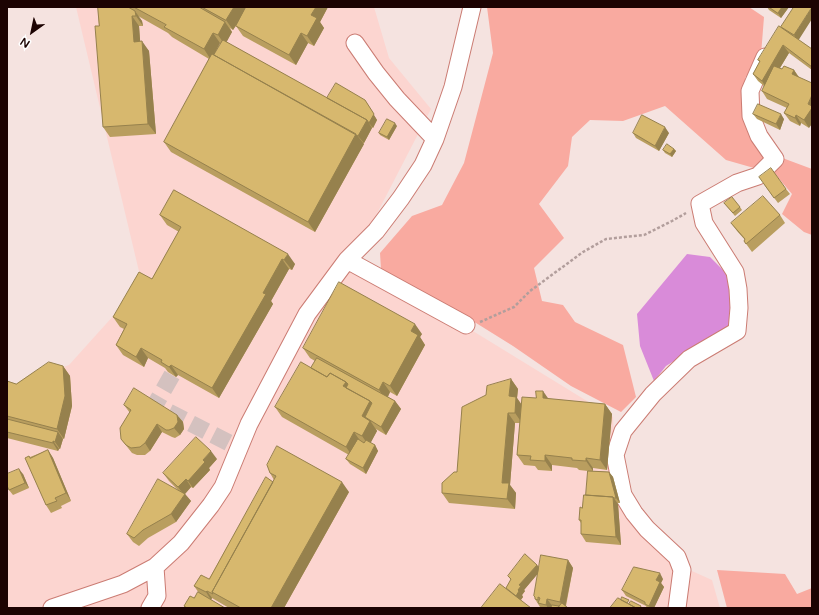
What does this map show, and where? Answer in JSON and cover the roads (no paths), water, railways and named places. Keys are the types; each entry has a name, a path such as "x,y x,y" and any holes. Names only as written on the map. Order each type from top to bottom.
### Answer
{"street":[{"path":"52,608 123,584 155,567 181,543 203,517 223,487 249,424 307,314 347,260 376,231 401,198 423,165 435,139 453,87 472,7"},
{"path":"677,608 682,570 677,557 647,529 634,514 623,495 615,455 623,431 653,394 689,358 737,331 739,308 735,272 704,223 700,204 736,183 758,176 775,159 759,136 751,116 750,91 773,42"},
{"path":"355,43 393,94 435,139"},
{"path":"347,260 466,325"},
{"path":"150,608 157,596 155,567"}],"tunnel":[{"path":"172,375 155,405 239,448"}]}
